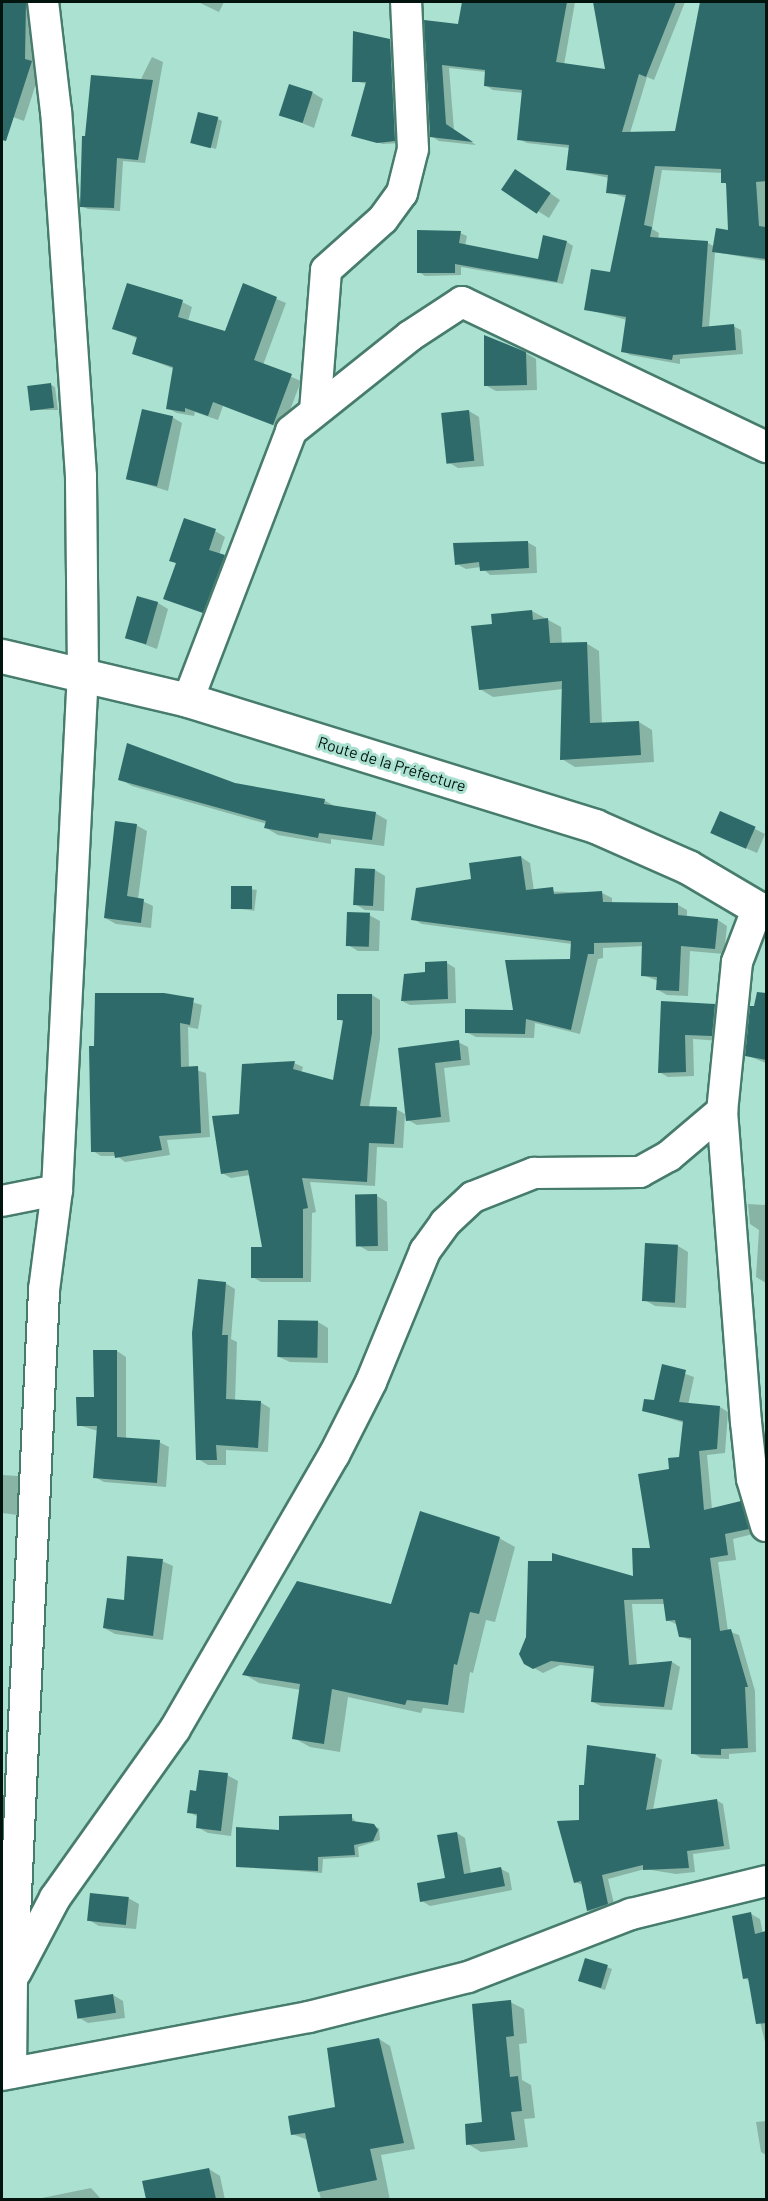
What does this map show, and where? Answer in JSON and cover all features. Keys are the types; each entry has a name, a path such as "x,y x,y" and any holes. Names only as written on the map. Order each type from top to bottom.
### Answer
{"street":[{"path":"43,2 56,112 81,476 83,672 57,1190 44,1290 6,2074 309,2017 468,1977 631,1914 766,1881"},
{"path":"315,411 326,270 384,219 402,194 413,149 406,2"},
{"path":"188,700 291,431 410,336 462,302 766,447"},
{"name":"Route de la Préfecture","path":"2,656 83,672 188,700 595,826 688,867 762,910"},
{"path":"762,910 737,962 722,1111 747,1433 752,1479 766,1526"},
{"path":"12,1980 55,1898 175,1729 334,1455 371,1382 425,1251 445,1223 473,1197 534,1173 640,1172 669,1156 722,1111"},
{"path":"2,1201 57,1190"}],"building":[{"path":"2,2 26,2 25,59 32,61 6,141 2,140"},
{"path":"462,2 567,2 556,62 605,69 593,2 676,2 646,77 639,74 622,132 675,131 700,2 766,2 766,181 756,182 759,226 766,227 766,259 712,252 716,228 728,230 726,183 721,183 721,169 655,166 644,225 652,227 650,237 708,241 702,327 734,324 736,350 673,355 672,360 621,352 626,317 584,310 591,269 610,272 626,195 606,193 608,175 566,170 569,145 517,140 522,90 484,86 485,70 442,65 446,124 473,142 430,137 424,20 458,24"},
{"path":"353,31 390,39 395,141 377,143 351,136 366,82 352,82"},
{"path":"91,75 153,80 138,160 117,158 114,208 80,207 82,136 85,136"},
{"path":"289,84 313,92 303,123 279,115"},
{"path":"198,112 218,117 211,148 190,143"},
{"path":"515,169 551,193 537,214 501,190"},
{"path":"417,230 461,231 459,243 538,259 543,235 567,241 557,282 455,264 455,273 417,273"},
{"path":"127,283 183,300 178,317 225,331 243,283 277,297 254,360 292,374 273,425 213,402 208,416 185,408 185,412 166,409 173,367 132,354 137,337 112,329"},
{"path":"484,335 526,352 527,385 484,386"},
{"path":"51,383 54,408 30,411 27,386"},
{"path":"142,409 173,416 157,486 126,479"},
{"path":"469,410 474,461 446,464 441,413"},
{"path":"184,518 216,529 209,550 225,555 203,613 163,599 176,563 169,561"},
{"path":"528,541 529,568 480,571 479,562 455,565 453,543"},
{"path":"137,596 158,602 146,644 125,638"},
{"path":"532,610 533,620 548,618 550,643 587,642 590,723 639,721 641,755 560,760 562,681 479,690 471,626 492,624 491,614"},
{"path":"127,743 235,783 325,799 324,804 376,812 372,840 319,833 318,838 264,828 266,821 118,780"},
{"path":"720,811 756,827 746,849 710,833"},
{"path":"115,821 137,824 127,896 144,899 141,923 104,918"},
{"path":"521,856 526,890 553,887 554,894 602,891 603,902 678,903 678,915 718,919 715,949 681,946 679,991 656,990 657,977 641,976 642,942 594,943 594,954 588,954 571,1030 526,1019 525,1034 465,1033 465,1009 513,1010 505,960 570,959 571,941 411,920 416,888 471,879 469,863"},
{"path":"355,868 375,869 373,906 353,905"},
{"path":"231,886 252,886 252,909 231,909"},
{"path":"347,912 370,913 369,947 346,946"},
{"path":"447,961 448,999 401,1001 404,974 425,972 425,962"},
{"path":"757,992 766,993 766,1060 745,1056 750,1006 754,1006"},
{"path":"95,993 164,993 194,998 190,1025 180,1023 181,1067 198,1066 201,1133 159,1136 162,1150 115,1158 114,1152 91,1152 89,1046 94,1046"},
{"path":"337,994 372,994 372,1033 360,1106 397,1107 394,1144 369,1143 367,1182 302,1178 308,1208 303,1209 303,1278 251,1278 251,1247 262,1247 248,1170 221,1174 212,1116 239,1114 242,1064 295,1061 293,1069 333,1080 343,1020 337,1020"},
{"path":"661,1001 715,1004 712,1036 685,1035 686,1072 658,1073"},
{"path":"459,1040 461,1060 435,1063 441,1117 406,1121 398,1048"},
{"path":"355,1194 377,1194 378,1246 356,1246"},
{"path":"645,1243 678,1245 675,1303 642,1301"},
{"path":"198,1279 226,1282 222,1335 228,1335 226,1399 261,1401 258,1448 216,1445 217,1460 196,1460 192,1333"},
{"path":"278,1320 318,1321 317,1358 277,1357"},
{"path":"93,1350 117,1350 117,1437 160,1440 157,1483 93,1478 97,1426 77,1426 76,1397 94,1397"},
{"path":"662,1364 686,1370 679,1402 720,1406 717,1449 699,1451 704,1510 741,1501 749,1529 725,1534 728,1555 710,1558 720,1631 731,1629 748,1687 745,1687 748,1748 721,1749 721,1755 691,1754 691,1638 679,1637 675,1620 666,1621 663,1599 624,1600 629,1665 672,1661 664,1707 591,1702 594,1666 551,1661 533,1669 524,1664 519,1654 526,1637 528,1561 552,1561 552,1553 633,1576 632,1548 650,1548 638,1474 669,1469 668,1458 679,1457 683,1421 642,1411 644,1399 654,1400"},
{"path":"420,1511 500,1537 479,1614 470,1612 457,1665 454,1664 448,1705 407,1700 405,1705 332,1689 324,1744 292,1739 300,1684 242,1675 297,1581 391,1604"},
{"path":"127,1556 163,1559 153,1636 103,1628 107,1598 124,1600"},
{"path":"587,1745 656,1754 646,1810 717,1799 724,1846 687,1851 689,1868 643,1870 643,1865 602,1875 608,1904 587,1911 581,1881 574,1883 557,1821 579,1820 579,1785 584,1785"},
{"path":"199,1770 228,1773 221,1831 196,1828 197,1814 187,1813 190,1790 196,1791"},
{"path":"352,1814 352,1821 374,1824 378,1830 373,1841 354,1845 355,1855 318,1857 318,1871 236,1867 236,1827 279,1830 279,1816"},
{"path":"457,1832 464,1874 501,1867 505,1886 420,1902 417,1883 445,1878 437,1835"},
{"path":"90,1893 129,1897 126,1925 87,1921"},
{"path":"751,1912 755,1934 766,1931 766,2023 756,2024 748,1978 743,1979 732,1916"},
{"path":"585,1958 608,1965 601,1988 578,1981"},
{"path":"113,1994 116,2013 77,2019 74,2000"},
{"path":"511,2000 514,2036 506,2037 510,2077 518,2076 522,2111 511,2112 515,2140 466,2145 465,2124 482,2122 472,2004"},
{"path":"379,2038 404,2143 370,2149 377,2180 318,2192 305,2133 291,2135 288,2116 335,2107 327,2048"},
{"path":"209,2168 216,2199 146,2199 142,2181"}]}
